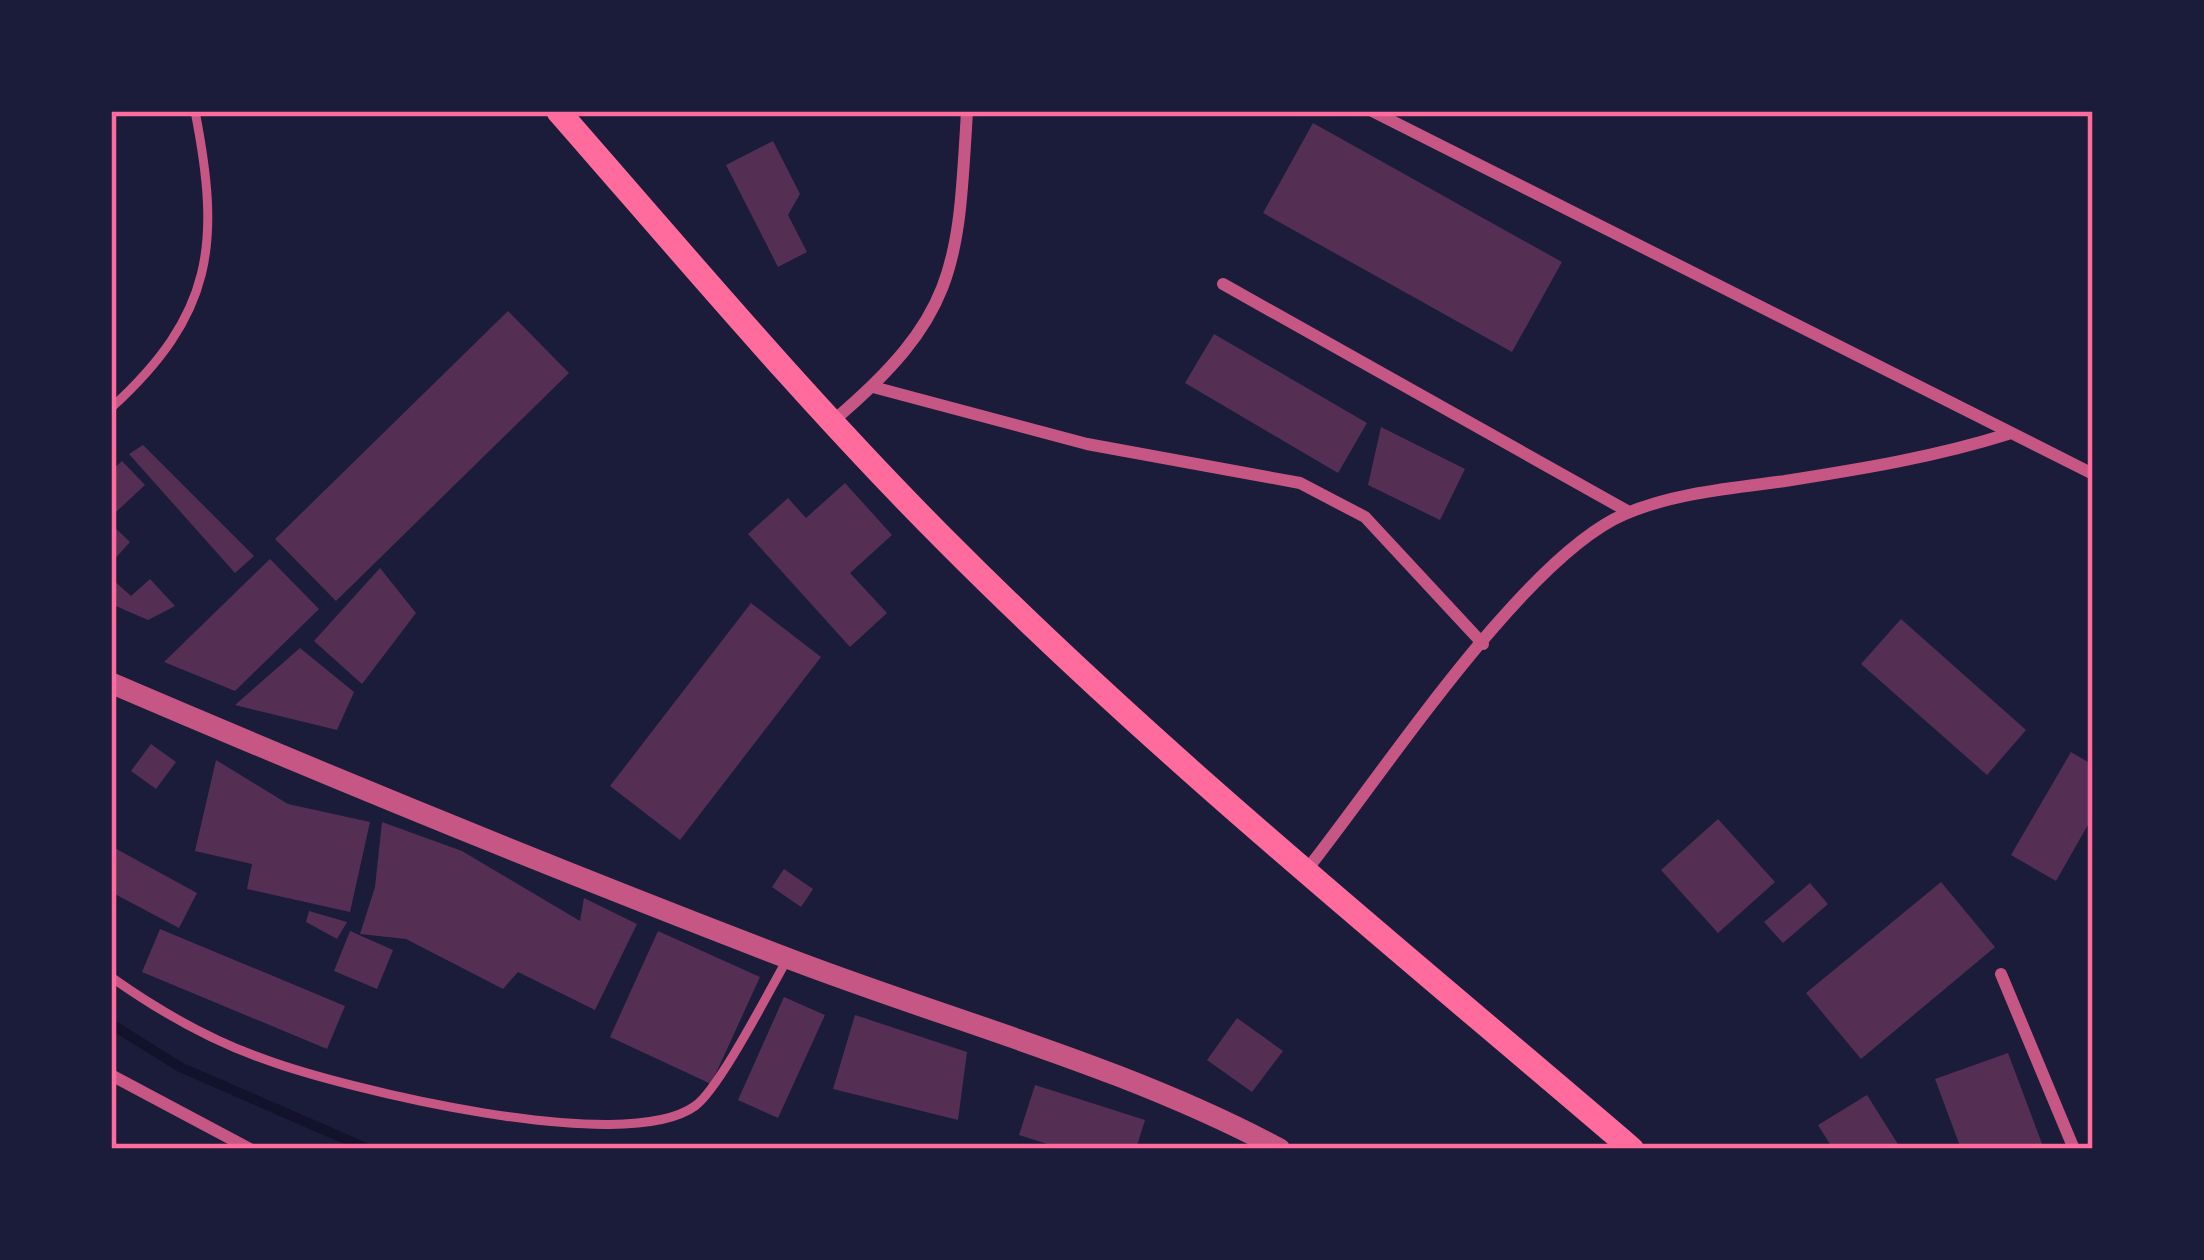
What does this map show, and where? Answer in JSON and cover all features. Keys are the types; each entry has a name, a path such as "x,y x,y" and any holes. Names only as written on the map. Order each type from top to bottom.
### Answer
{"main road":[{"path":"558,111 833,421 945,540 1078,669 1305,873 1632,1149"}],"street":[{"path":"833,421 873,388 914,337 950,278 959,241 967,111"},
{"path":"1372,111 2093,474"},
{"path":"1223,284 1628,512"},
{"path":"873,388 1087,444 1300,483 1365,518 1483,644"},
{"path":"1305,873 1483,644 1554,561 1599,526 1628,512 1951,452 2008,434"},
{"path":"111,683 425,815 788,958 1070,1059 1280,1149"},
{"path":"2001,974 2074,1149"},
{"path":"111,1075 250,1149"}],"lane":[{"path":"111,408 161,356 199,294 207,225 195,111"},
{"path":"111,977 194,1029 337,1083 536,1119 626,1124 668,1118 697,1105 788,958"}],"building":[{"path":"1313,123 1562,262 1512,352 1263,213"},
{"path":"773,141 800,194 788,215 807,252 778,267 726,165"},
{"path":"508,311 569,373 336,601 275,539"},
{"path":"1214,334 1367,423 1338,473 1185,383"},
{"path":"1381,427 1465,469 1440,520 1368,485"},
{"path":"143,445 254,556 235,573 129,454"},
{"path":"122,461 145,485 116,512 111,510 111,471"},
{"path":"845,483 892,535 850,573 887,613 850,647 748,534 788,498 806,518"},
{"path":"111,524 130,542 111,563"},
{"path":"270,559 319,609 235,691 164,662"},
{"path":"380,568 416,613 362,684 314,641"},
{"path":"111,578 131,596 150,579 175,606 148,620 111,604"},
{"path":"751,603 821,657 680,840 610,786"},
{"path":"1901,619 2026,730 1987,775 1861,664"},
{"path":"300,648 354,692 337,730 235,705"},
{"path":"151,744 176,762 156,789 131,771"},
{"path":"2071,752 2093,765 2093,816 2056,881 2011,855"},
{"path":"216,760 288,804 370,822 350,912 247,889 252,864 195,851"},
{"path":"1718,819 1775,882 1718,933 1661,870"},
{"path":"382,822 462,851 580,921 584,898 637,924 595,1010 518,972 503,989 406,939 360,934 375,887"},
{"path":"111,846 197,893 179,928 111,892"},
{"path":"784,869 813,889 801,907 772,887"},
{"path":"1941,882 1995,947 1861,1059 1806,993"},
{"path":"1810,883 1828,904 1783,943 1764,922"},
{"path":"309,911 347,922 337,939 306,922"},
{"path":"160,929 345,1006 327,1049 142,972"},
{"path":"350,931 393,950 377,989 334,971"},
{"path":"658,931 760,977 711,1084 610,1037"},
{"path":"784,997 825,1015 778,1118 738,1100"},
{"path":"855,1015 967,1052 958,1120 833,1089"},
{"path":"1237,1018 1283,1051 1252,1092 1207,1060"},
{"path":"2008,1053 2044,1149 1961,1149 1935,1079"},
{"path":"1035,1085 1145,1120 1136,1149 1063,1149 1019,1135"},
{"path":"1867,1095 1901,1149 1833,1149 1818,1125"}],"waterway":[{"path":"111,1024 180,1067 368,1149"}]}
